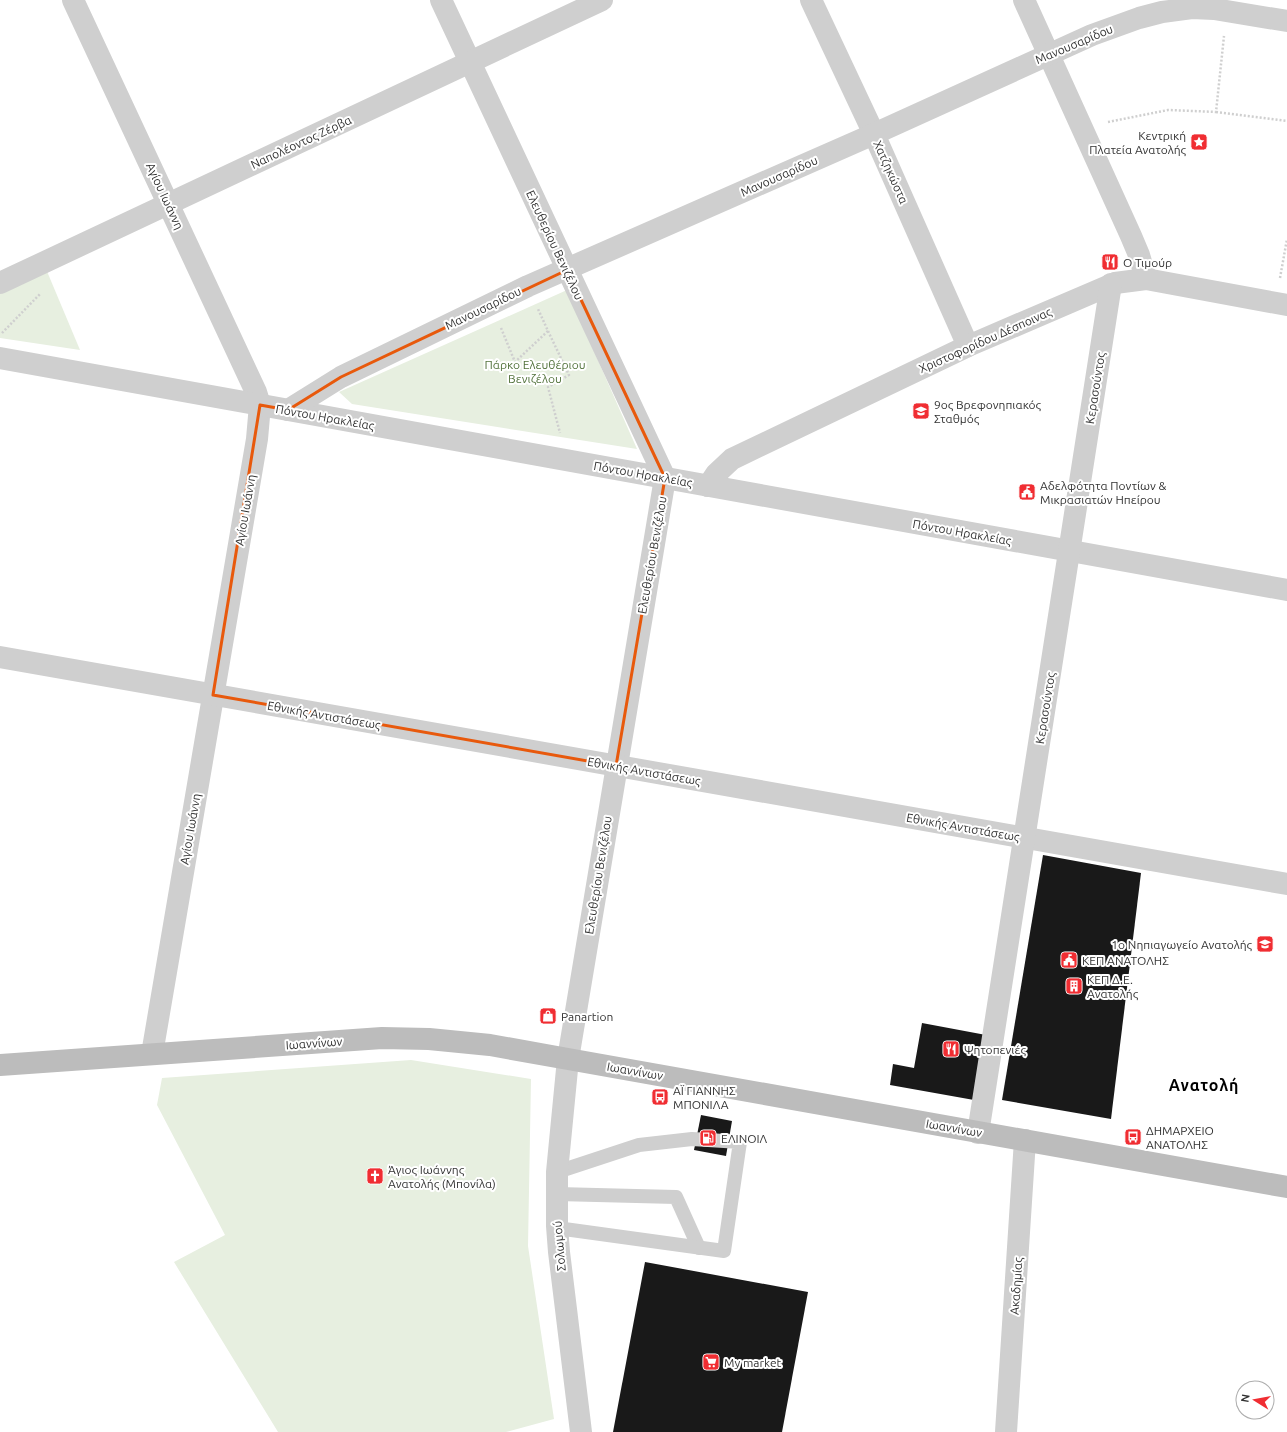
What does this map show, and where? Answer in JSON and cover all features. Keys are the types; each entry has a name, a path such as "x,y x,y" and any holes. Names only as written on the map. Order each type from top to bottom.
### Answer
{"main road":[{"name":"Ιωαννίνων","path":"0,1065 382,1038 429,1039 490,1045 1287,1187"}],"street":[{"name":"Αγίου Ιωάννη","path":"73,0 253,385 260,406 257,439 152,1054"},
{"name":"Ελευθερίου Βενιζέλου","path":"441,0 665,478 568,1059"},
{"name":"Ναπολέοντος Ζέρβα","path":"0,283 602,0"},
{"name":"Χατζηκώστα","path":"811,0 874,134 968,346"},
{"path":"1024,0 1139,255 1146,279"},
{"name":"Μανουσαρίδου","path":"288,410 341,377 528,286 874,134 1116,25 1162,12 1192,8 1214,9 1287,21"},
{"name":"Χριστοφορίδου Δέσποινας","path":"708,486 716,474 732,459 968,346 1111,284 1129,280 1146,279 1287,305"},
{"name":"Κερασούντος","path":"978,1132 1111,284"},
{"name":"Πόντου Ηρακλείας","path":"0,358 1287,590"},
{"name":"Εθνικής Αντιστάσεως","path":"0,658 1287,884"},
{"name":"Σολωμού","path":"568,1059 558,1172 557,1228 581,1432"},
{"name":"Ακαδημίας","path":"1006,1432 1025,1140"}],"lane":[{"path":"557,1228 724,1251 740,1142 692,1139 639,1145 558,1172"},
{"path":"557,1194 676,1197 699,1248"}],"path":[{"path":"1216,112 1225,30"},
{"path":"1101,123 1168,110 1216,112 1287,121"},
{"path":"1279,282 1287,239"},
{"path":"528,286 569,375 548,387 567,460"},
{"path":"0,335 41,293"},
{"path":"499,323 515,362 548,331"}],"highlighted area":[{"path":"567,270 665,478 616,766 213,695 260,405 288,410 341,377"}],"green space":[{"path":"46,269 80,350 0,338 0,291"},
{"name":"Πάρκο Ελευθέριου Βενιζέλου","path":"567,290 637,449 352,404 339,392"},
{"path":"411,1060 531,1079 528,1246 554,1419 506,1432 278,1432 174,1262 225,1235 157,1105 162,1078"}],"building":[{"name":"ΚΕΠ Δ.Ε. Ανατολής","path":"1043,855 1141,873 1111,1119 1002,1100"},
{"name":"Ψητοπενιές","path":"922,1023 986,1035 974,1100 890,1085 893,1064 914,1068"},
{"path":"701,1115 732,1121 726,1156 694,1150"},
{"name":"My market","path":"645,1262 808,1292 782,1432 613,1432"}],"place":[{"name":"Κεντρική Πλατεία Ανατολής","path":"1199,142"},
{"name":"Ο Τιμούρ","path":"1110,262"},
{"name":"9ος Βρεφονηπιακός Σταθμός","path":"921,411"},
{"name":"Αδελφότητα Ποντίων & Μικρασιατών Ηπείρου","path":"1027,492"},
{"name":"1ο Νηπιαγωγείο Ανατολής","path":"1265,944"},
{"name":"ΚΕΠ ΑΝΑΤΟΛΗΣ","path":"1069,960"},
{"name":"ΚΕΠ Δ.Ε. Ανατολής","path":"1074,986"},
{"name":"Panartion","path":"548,1016"},
{"name":"Ψητοπενιές","path":"951,1049"},
{"name":"ΑΪ ΓΙΑΝΝΗΣ ΜΠΟΝΙΛΑ","path":"660,1097"},
{"name":"ΔΗΜΑΡΧΕΙΟ ΑΝΑΤΟΛΗΣ","path":"1133,1137"},
{"name":"ΕΛΙΝΟΙΛ","path":"708,1138"},
{"name":"Άγιος Ιωάννης Ανατολής (Μπονίλα)","path":"375,1176"},
{"name":"My market","path":"711,1362"}],"district":[{"name":"Ανατολή","path":"1204,1085"}]}
